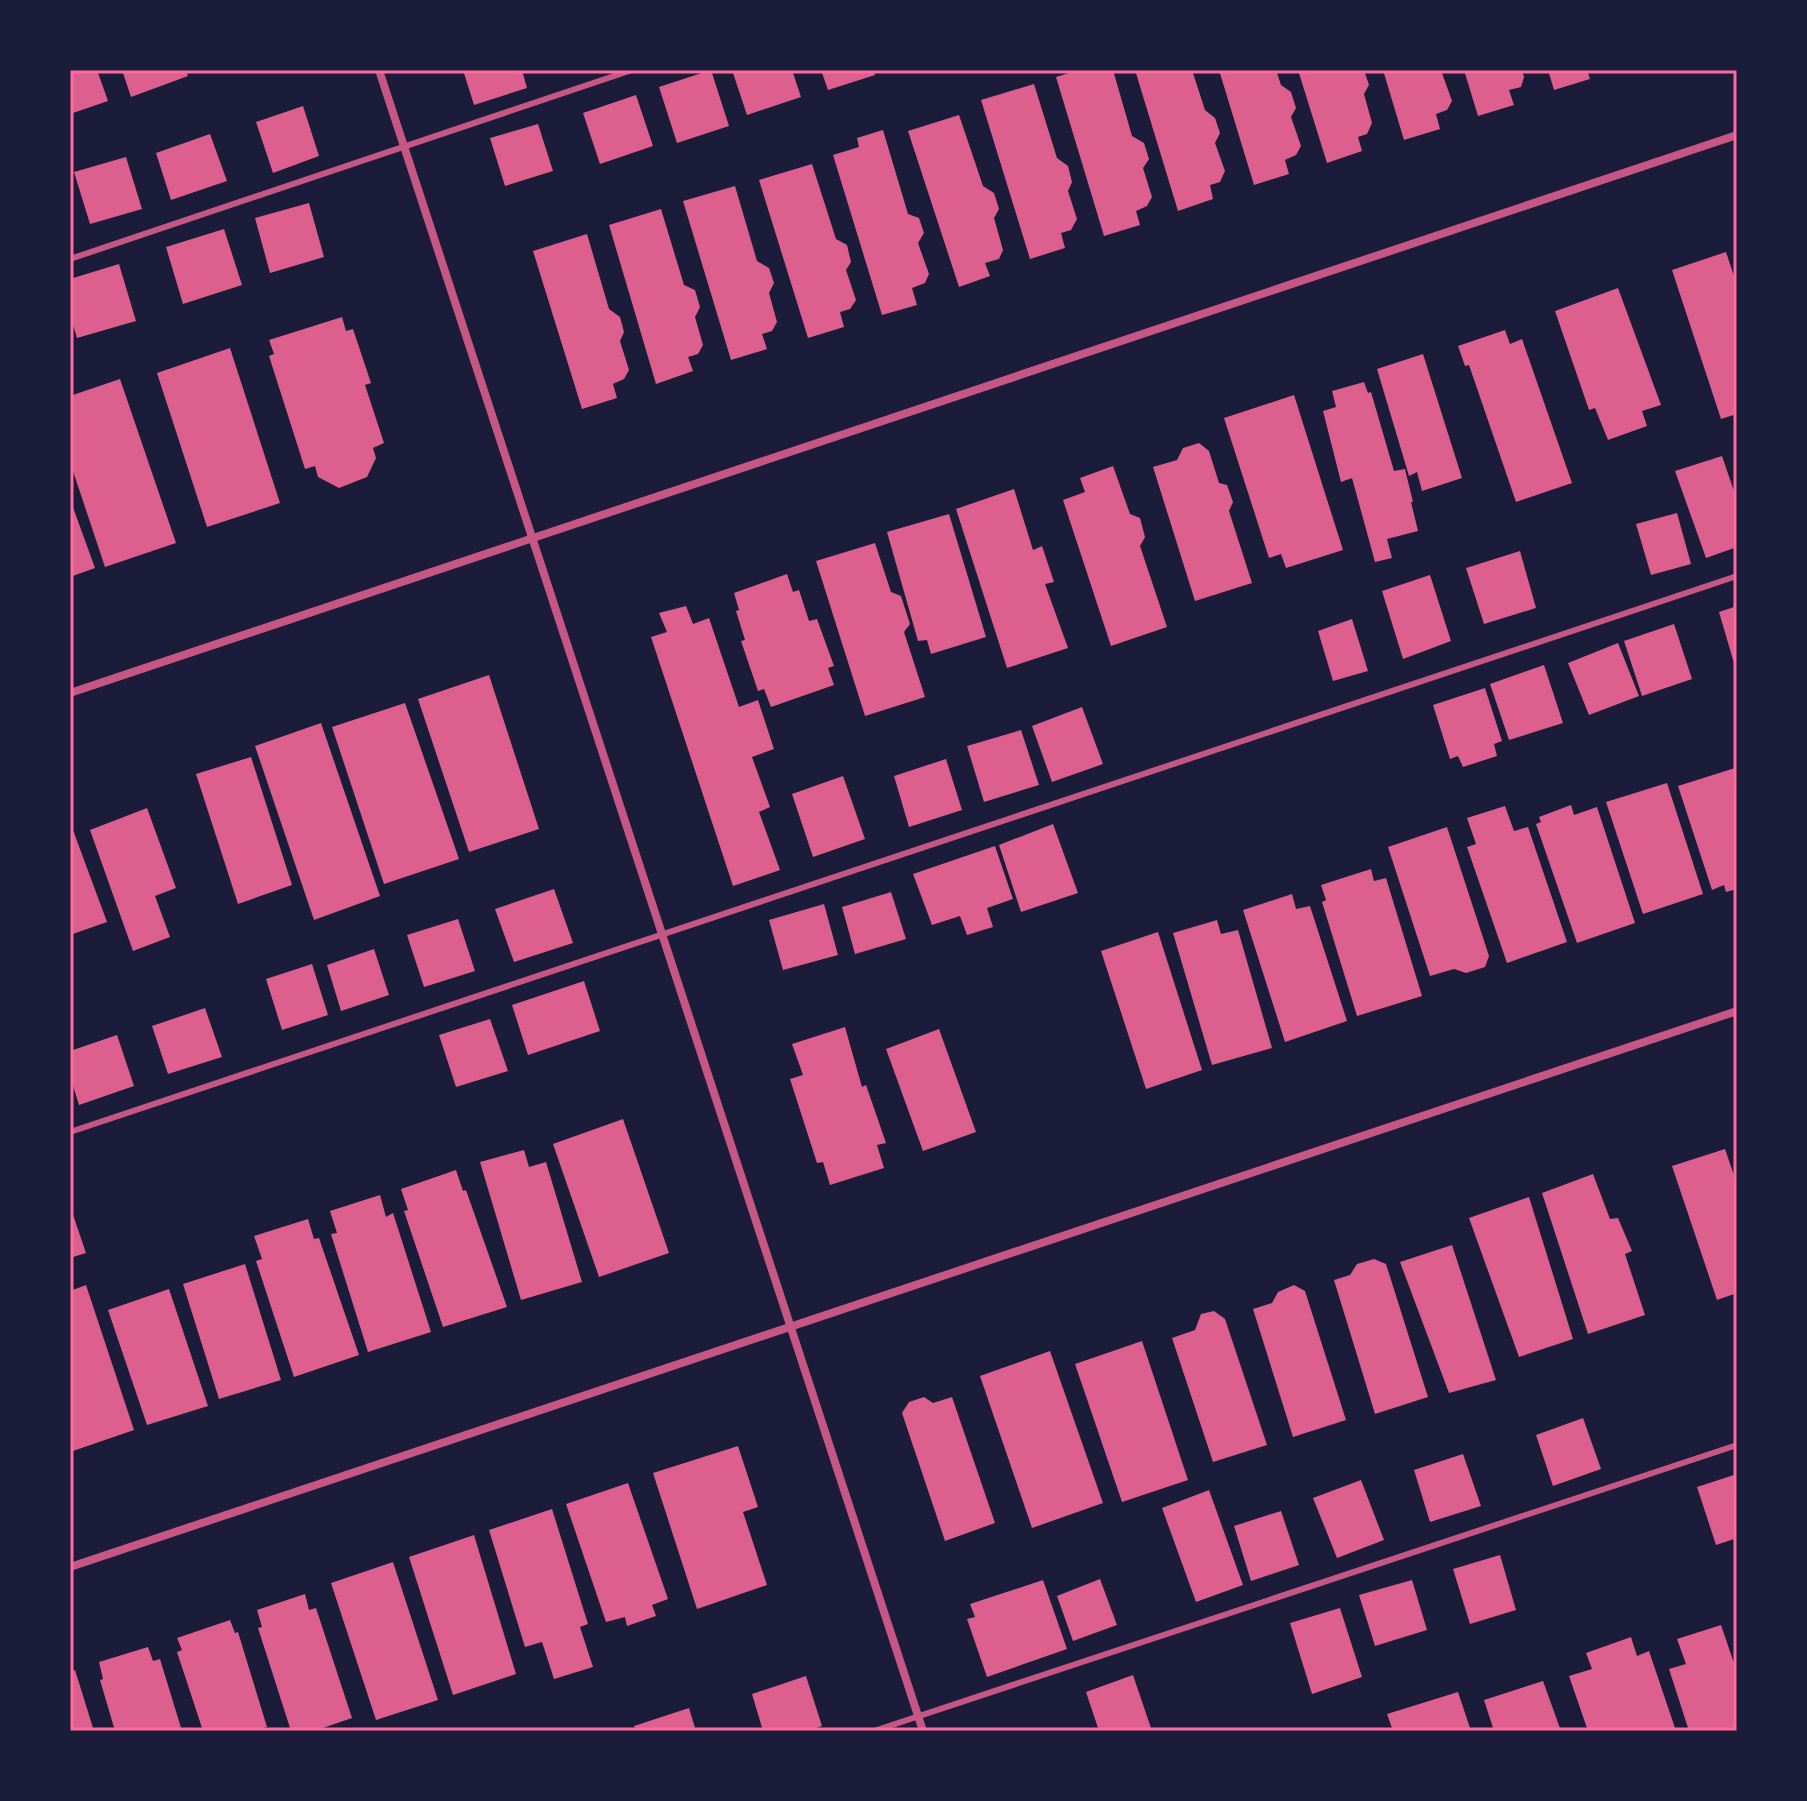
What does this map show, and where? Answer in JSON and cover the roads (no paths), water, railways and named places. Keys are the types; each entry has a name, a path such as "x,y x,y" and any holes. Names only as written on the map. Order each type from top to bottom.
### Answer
{"street":[{"path":"379,70 923,1731"},
{"path":"70,693 1737,135"},
{"path":"70,1567 1737,1011"}],"lane":[{"path":"70,259 632,70"},
{"path":"70,1132 1737,576"},
{"path":"874,1731 1737,1445"}]}
